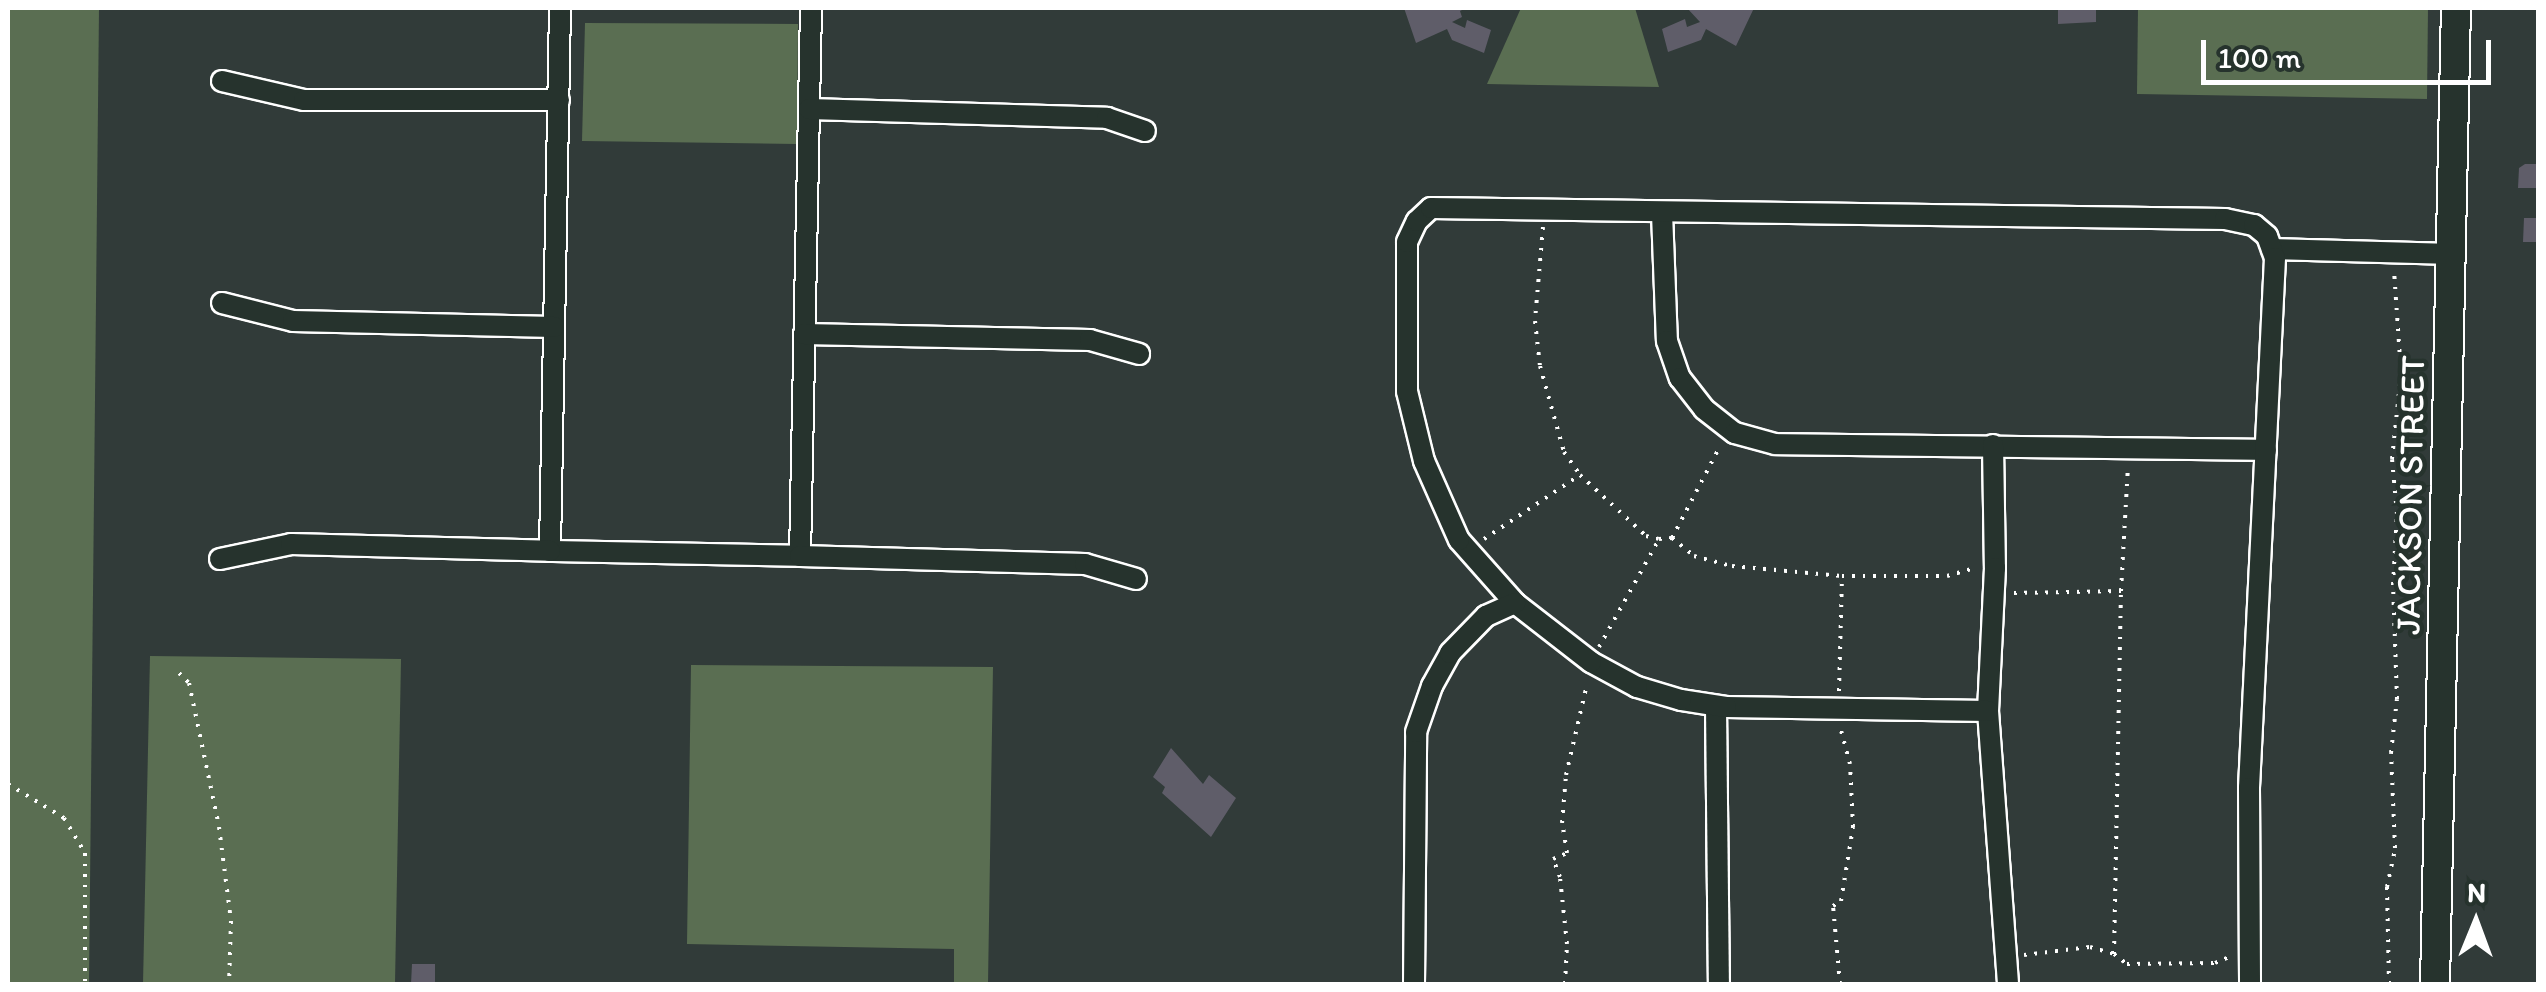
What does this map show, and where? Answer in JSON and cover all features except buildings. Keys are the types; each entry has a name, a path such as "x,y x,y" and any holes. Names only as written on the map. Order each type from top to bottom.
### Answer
{"main road":[{"name":"JACKSON STREET","path":"2435,984 2456,8"}],"street":[{"path":"550,552 560,8"},
{"path":"800,556 811,8"},
{"path":"222,81 304,100 558,100"},
{"path":"809,110 1106,118 1145,131"},
{"path":"1988,711 1716,706 1637,687 1590,662 1514,604 1468,550 1424,461 1407,391 1407,242 1431,208 2225,218 2254,226 2267,236 2275,258 2249,788 2250,984"},
{"path":"1662,213 1667,341 1680,378 1704,410 1730,430 1775,444 2266,450"},
{"path":"2272,249 2452,254"},
{"path":"222,303 293,321 554,327"},
{"path":"804,334 1090,340 1140,354"},
{"path":"1993,445 1994,593 1988,711 2008,984"},
{"path":"220,558 291,544 800,556 1085,564 1136,580"},
{"path":"1414,984 1420,720 1450,653 1486,616 1514,604"},
{"path":"1716,706 1719,984"}],"path":[{"path":"1542,210 1535,320 1540,366 1564,452 1580,476 1646,536 1672,538 1694,556 1732,566 1842,576"},
{"path":"2389,984 2387,886 2395,848 2390,753 2397,699 2393,585 2398,514 2392,459 2401,373 2394,269"},
{"path":"1672,538 1730,430"},
{"path":"2114,954 2121,590 2128,448"},
{"path":"1468,550 1580,476"},
{"path":"1565,984 1567,944 1560,877 1553,859 1567,853 1562,824 1566,775 1590,662 1660,539"},
{"path":"1994,593 2121,590"},
{"path":"179,673 189,683 219,828 231,921 229,984"},
{"path":"8,784 64,818 85,853 86,984"},
{"path":"2004,958 2090,947 2114,954 2127,964 2214,963 2220,958 2249,954"}],"green space":[{"path":"8,8 99,8 89,984 8,984"},
{"path":"1521,8 1635,8 1659,87 1487,84"},
{"path":"2138,8 2428,8 2427,99 2137,94"},
{"path":"585,23 798,24 797,144 582,141"},
{"path":"150,656 401,659 395,984 143,984"},
{"path":"691,665 993,667 988,984 954,984 954,949 687,944"}]}
